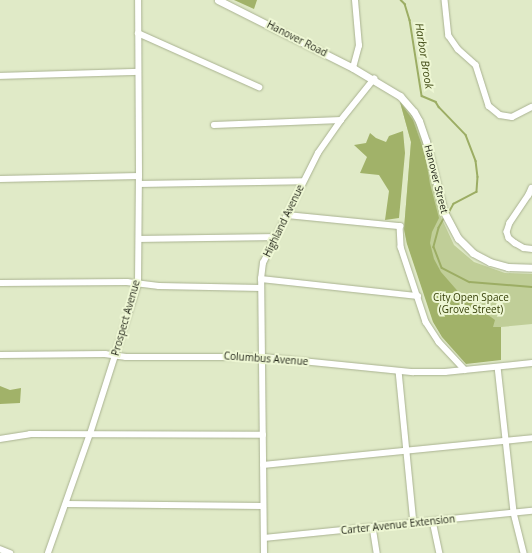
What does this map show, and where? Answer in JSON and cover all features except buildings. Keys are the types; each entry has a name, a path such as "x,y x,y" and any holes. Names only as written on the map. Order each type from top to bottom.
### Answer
{"main road":[{"name":"Hanover Road","path":"218,0 374,80"},
{"name":"Hanover Street","path":"374,80 400,96 420,121 440,199 452,230 465,246 485,260 504,266 532,268"}],"street":[{"name":"Prospect Avenue","path":"48,553 90,434 138,284 138,0"},
{"path":"353,68 359,46 355,0"},
{"path":"445,0 449,36 452,42 472,61 479,71 489,106 500,115 512,117 532,107"},
{"path":"138,33 259,87"},
{"path":"0,76 138,72"},
{"name":"Highland Avenue","path":"264,553 261,288 263,263 303,182 325,142 374,80"},
{"path":"214,125 305,120 341,120"},
{"path":"0,179 139,176"},
{"path":"139,184 303,182"},
{"path":"532,188 531,196 510,223 507,232 509,238 515,243 524,248 532,249"},
{"path":"287,215 400,226 401,247 426,322 432,332 464,370"},
{"path":"139,239 275,237"},
{"path":"261,279 418,296"},
{"path":"0,283 41,284 117,282 159,286 261,288"},
{"name":"Columbus Avenue","path":"0,355 262,357 399,371 428,372 532,364"},
{"path":"498,367 514,514 524,553"},
{"path":"399,371 414,523"},
{"path":"0,439 30,434 263,435"},
{"path":"263,465 532,438"},
{"path":"66,504 263,506"},
{"name":"Carter Avenue Extension","path":"264,538 532,512"},
{"path":"434,521 440,553"},
{"path":"373,528 378,553"},
{"path":"0,549 10,553"}],"green space":[{"path":"234,0 257,0 254,9"},
{"name":"City Open Space (Grove Street)","path":"402,99 413,113 421,131 441,217 454,245 474,262 505,273 532,274 532,324 501,327 501,360 407,244 404,229 411,142 400,102"},
{"path":"400,102 413,120 425,154 430,184 439,218 432,232 430,243 434,259 441,272 462,296 495,320 493,327 501,327 501,360 466,364 442,337 433,322 407,244 404,229 411,142"},
{"path":"403,131 405,153 399,218 385,220 389,191 379,175 360,173 367,157 354,145 366,143 370,133 376,138 386,142 389,136"},
{"path":"0,386 10,390 21,388 20,403 0,404"}],"waterway":[{"name":"Harbor Brook","path":"401,0 405,4 410,20 422,96 436,102 466,135 476,161 478,177 477,192 454,204 448,215"},
{"name":"Harbor Brook","path":"444,219 439,228 434,247 442,268 470,282 532,287"}]}
